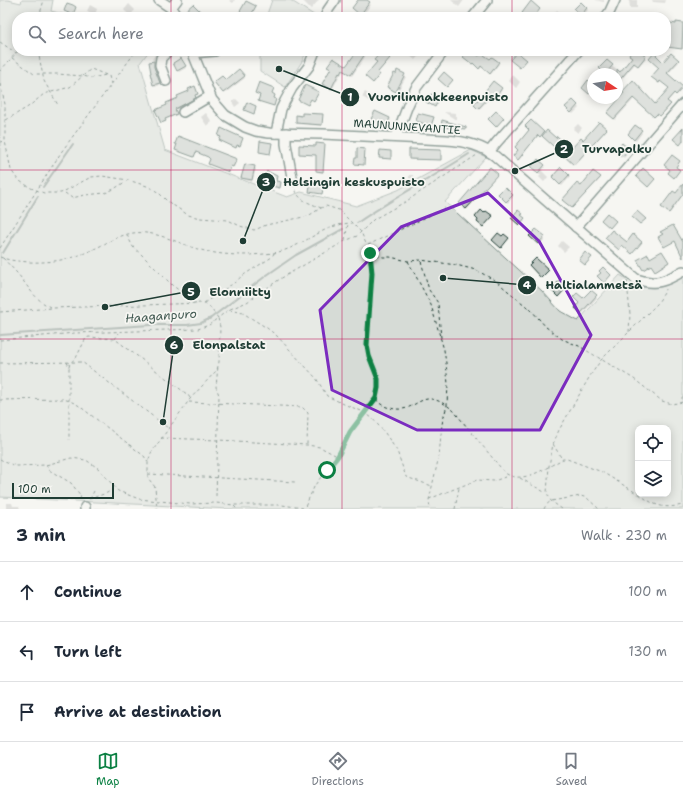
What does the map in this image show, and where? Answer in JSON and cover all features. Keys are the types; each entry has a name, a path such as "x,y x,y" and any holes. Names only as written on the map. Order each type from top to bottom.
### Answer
{"street":[{"path":"159,0 173,12"},
{"path":"170,8 177,0"},
{"path":"327,12 335,0"},
{"path":"477,12 487,0"},
{"path":"609,12 615,0"},
{"path":"163,56 161,58 160,65 166,82"},
{"name":"MAUNUNNEVANTIE","path":"194,56 210,96 218,108 225,115 239,124 256,131 396,137 466,143 486,151 576,226 617,262 625,271 636,279 650,283 666,280 683,271"},
{"path":"292,177 286,144 281,133 281,109 292,88 309,66 313,56"},
{"path":"396,137 416,88 440,56"},
{"path":"486,151 497,142 574,56"},
{"path":"183,112 210,96"},
{"path":"576,226 683,104"}],"path":[{"path":"40,12 44,0"},
{"path":"0,42 12,50"},
{"path":"39,56 44,81 58,104"},
{"path":"0,248 62,151 132,56"},
{"path":"0,71 12,58 34,74 83,76 92,78 106,75"},
{"path":"5,120 28,107 44,94 70,87 91,69 109,76 111,85"},
{"path":"0,84 5,104 5,141 13,174 22,183 44,193 65,192 83,180 91,177 102,176 128,180 150,187 159,193 167,202 188,215 200,218 228,220 240,226 254,230 266,225 308,216 326,206 339,210 361,232 370,253 372,273 367,345 369,356 378,379 376,398 350,432 338,456 315,485 304,509 282,505 234,506 216,503 190,504 131,497 114,488 98,468 86,460 71,458 46,465 12,465 0,459"},
{"path":"0,142 5,141"},
{"path":"0,340 75,333 198,329 209,324 228,310 247,302 280,279 345,241 357,236 364,227 374,219 405,202 486,151"},
{"path":"292,177 297,195 321,208"},
{"path":"65,192 72,198 85,194 105,193 128,180"},
{"path":"367,245 445,208"},
{"path":"345,241 348,223"},
{"path":"1,257 11,261 39,262 64,260 134,233 151,234 201,250 216,253 257,255 275,253 294,246 332,226 352,223"},
{"path":"127,235 134,247 142,256 172,285 197,304"},
{"path":"0,312 53,308 203,304 234,284 242,276 272,257 275,253"},
{"path":"370,253 383,257 408,261 421,260 456,265 476,270 496,281 532,311 553,333 562,339 580,346 634,379 662,402 672,404 683,402"},
{"path":"1,257 20,276 32,294 43,303 53,308"},
{"path":"421,260 429,290 438,302 448,384 447,405 442,424 439,456 429,500 430,509"},
{"path":"408,261 431,305 442,340"},
{"path":"625,271 630,314 628,333"},
{"path":"547,494 549,466 553,444 569,411 601,360 657,304 664,293 666,280"},
{"path":"203,304 213,311 218,317 220,327 219,364 216,387 219,395 216,496"},
{"path":"228,310 243,313 267,328 316,378 327,396 364,412 372,418 385,433 397,452 406,477 432,486"},
{"path":"115,339 119,332"},
{"path":"69,440 69,367 70,363 76,358 86,338 115,339 188,395 190,399"},
{"path":"66,362 69,367"},
{"path":"0,363 82,362 168,428"},
{"path":"157,509 155,487 148,478 149,456 190,399 217,370 219,364"},
{"path":"376,398 380,404 394,408 406,408 430,399 447,405 511,477 531,475 563,460 567,460 602,472 635,492"},
{"path":"0,400 63,399 70,401 78,405 144,456 148,462"},
{"path":"188,402 302,407 308,413 307,445"},
{"path":"161,438 307,445 320,447 338,456"},
{"path":"553,444 563,460"},
{"path":"144,456 149,456"},
{"path":"46,465 49,470 71,483 81,496 81,505 86,505 114,488"},
{"path":"148,474 295,482"},
{"path":"429,500 477,480 494,481 509,475"},
{"path":"518,477 547,494 551,501 562,509"},
{"path":"455,509 459,487"},
{"path":"86,505 94,491"},
{"path":"544,509 551,501 581,496 587,498 599,509"},
{"path":"643,497 665,509 683,506"},
{"path":"234,506 237,509"}],"highlighted area":[{"path":"488,193 539,241 591,335 540,430 417,430 332,390 320,310 401,227"}],"shaded area":[{"path":"0,0 21,3 22,0 53,0 51,11 55,12 12,12 12,56 145,56 140,63 165,150 287,197 301,192 356,206 398,190 471,150 486,157 445,202 542,291 560,311 578,321 620,275 637,285 651,288 674,282 683,277 683,509 229,509 0,497"},
{"path":"272,0 290,0 309,12 268,12"},
{"path":"260,56 304,56 285,87 260,71"}],"building":[{"path":"358,0 367,0 370,2 362,12 357,12 352,8"},
{"path":"246,1 256,6 253,12 240,12"},
{"path":"531,1 540,9 538,12 523,12"},
{"path":"581,2 587,8 584,12 578,12 574,9"},
{"path":"67,3 76,7 74,12 64,11"},
{"path":"193,4 201,12 186,12 185,11"},
{"path":"671,23 683,23 682,49 671,48"},
{"path":"671,53 679,60 667,73 683,87 676,95 674,93 667,101 671,104 660,116 657,114 654,117 633,98 614,119 607,113 615,104 623,104 623,91 633,80 655,104 669,88 660,81 659,83 651,77 659,68 649,59 652,56 657,56 663,62 668,56 671,56"},
{"path":"353,56 364,56 351,75 342,70 340,74 339,73 331,89 322,84 331,68 327,66 333,58 346,66"},
{"path":"378,56 388,56 390,58 378,72 380,74 373,83 365,76 377,62 374,60"},
{"path":"486,56 490,59 492,57 499,62 490,74 481,66 479,69 463,57"},
{"path":"514,56 522,56 527,60 520,68 510,60"},
{"path":"630,56 646,56 638,66 634,63 623,76 623,68 632,57"},
{"path":"181,58 186,66 177,71 173,63"},
{"path":"607,60 613,65 610,68 599,68"},
{"path":"154,61 154,67 160,83 153,85 149,62"},
{"path":"239,69 245,76 223,93 214,82 222,76 226,80"},
{"path":"397,70 405,74 396,92 387,87"},
{"path":"444,72 453,80 447,87 438,79"},
{"path":"493,81 502,88 495,98 491,95 478,109 474,105"},
{"path":"587,81 587,92 582,88"},
{"path":"259,82 274,88 272,93 275,95 274,98 276,99 274,106 258,101 260,95 255,93"},
{"path":"305,85 319,92 314,101 311,99 308,105 298,100"},
{"path":"195,86 198,94 195,95 196,98 175,109 177,114 165,119 166,121 161,123 155,110 167,105 166,103 178,98 177,96 189,91 188,89"},
{"path":"431,94 439,99 435,107 426,102"},
{"path":"573,100 578,105 571,113 565,107"},
{"path":"247,102 256,106 254,114 244,110"},
{"path":"375,111 390,118 387,124 384,122 383,125 371,119"},
{"path":"496,111 504,118 496,127 488,119"},
{"path":"302,113 323,114 322,125 296,123 296,115 302,116"},
{"path":"418,113 434,117 431,126 416,121"},
{"path":"442,120 466,127 466,129 441,127"},
{"path":"531,120 544,132 540,137 538,135 518,160 513,156 518,150 515,147 529,130 525,126"},
{"path":"599,122 607,129 574,165 542,136 547,130 556,138 557,136 571,149 581,138 583,140"},
{"path":"635,125 642,130 634,140 628,134"},
{"path":"221,128 243,138 240,146 237,145 236,148 219,140 221,137 218,136"},
{"path":"683,128 683,141 680,145 673,139"},
{"path":"178,136 237,159 233,167 231,166 229,172 208,164 210,159 208,157 196,152 194,157 175,150 177,144 175,144"},
{"path":"260,141 272,143 270,154 259,152"},
{"path":"316,143 325,144 323,172 316,171 316,155 299,154 299,145 316,146"},
{"path":"622,143 629,149 622,157 615,151"},
{"path":"357,148 365,149 364,165 354,164 355,158 357,158"},
{"path":"409,149 441,150 441,160 409,159"},
{"path":"380,150 391,151 391,159 379,158"},
{"path":"672,155 680,161 676,167 680,170 674,178 668,173 670,170 664,165"},
{"path":"538,159 545,165 538,173 531,167"},
{"path":"245,164 255,166 252,180 241,178"},
{"path":"490,167 498,174 466,209 459,203"},
{"path":"561,167 569,175 560,185 552,177"},
{"path":"643,168 655,179 648,187 636,176"},
{"path":"267,171 277,176 276,181 281,182 280,188 263,184"},
{"path":"593,171 601,177 572,208 562,200 577,183 581,186"},
{"path":"311,181 324,183 322,194 309,192"},
{"path":"683,184 683,194 669,213 661,207 673,191 676,193"},
{"path":"505,187 513,195 506,202 498,194"},
{"path":"481,210 484,213 486,211 493,216 483,227 477,222 478,220 475,217"},
{"path":"518,210 525,218 519,225 511,218"},
{"path":"637,211 646,219 640,224 632,217"},
{"path":"607,213 616,221 610,228 601,220"},
{"path":"673,225 683,242 683,258 675,241 664,247 658,237 663,234 660,232"},
{"path":"536,229 545,236 538,244 529,236"},
{"path":"612,230 627,242 633,234 642,242 632,254 622,245 619,250 605,238"},
{"path":"498,233 502,236 504,234 509,238 501,248 492,240"},
{"path":"662,251 669,262 655,271 651,265 643,270 637,260 648,254 650,258"},
{"path":"585,252 592,257 585,265 579,260"},
{"path":"536,258 549,270 541,278 529,265"},
{"path":"603,267 611,275 604,283 597,276 601,273 599,271"},
{"path":"560,280 567,287 558,297 551,290"},
{"path":"591,290 597,295 581,313 575,308 579,303 573,297 577,293 583,298"}],"waterway":[{"name":"Haaganpuro","path":"43,187 73,144"},
{"name":"Haaganpuro","path":"357,223 469,154"},
{"name":"Haaganpuro","path":"3,253 38,196"},
{"name":"Haaganpuro","path":"0,335 201,323 211,318 267,275 296,255 343,229"}],"place":[{"name":"Vuorilinnakkeenpuisto","path":"279,69"},
{"name":"Turvapolku","path":"515,171"},
{"name":"Helsingin keskuspuisto","path":"243,241"},
{"name":"Haltialanmetsä","path":"443,278"},
{"name":"Elonniitty","path":"105,307"},
{"name":"Elonpalstat","path":"163,422"}],"route":[{"path":"327,470 338,456 350,432 376,398 378,388 376,370 369,356 367,345 372,273 370,253"}]}
